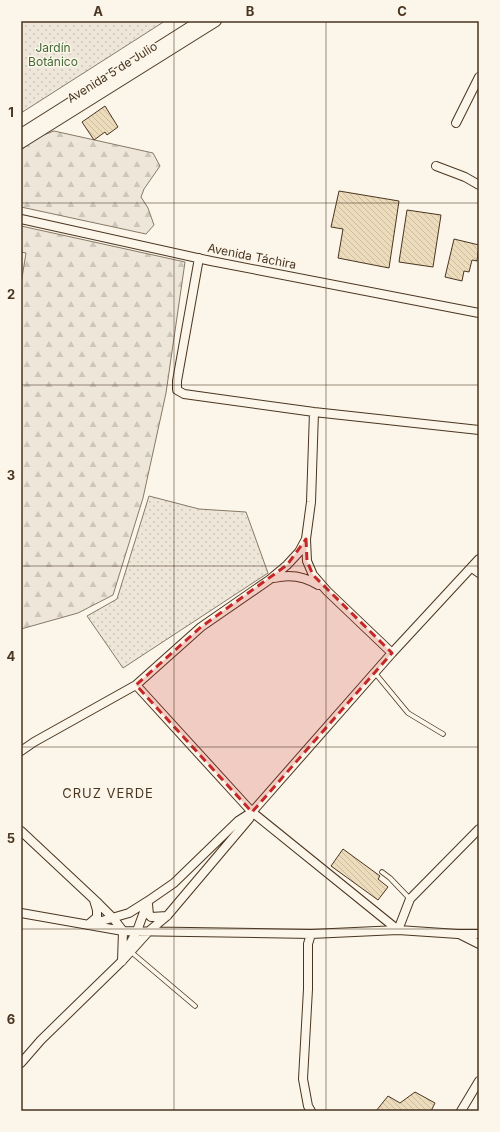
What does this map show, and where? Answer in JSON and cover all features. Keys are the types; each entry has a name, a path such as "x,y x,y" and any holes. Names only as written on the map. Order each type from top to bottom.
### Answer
{"street":[{"name":"Avenida 5 de Julio","path":"21,134 200,21"},
{"name":"Avenida 5 de Julio","path":"21,143 216,21"},
{"path":"456,123 479,77"},
{"path":"436,166 465,177 479,185"},
{"name":"Avenida Táchira","path":"21,220 198,258 479,313"},
{"path":"198,258 177,381 177,390 184,394 314,412 479,430"},
{"path":"314,412 311,502 306,539 307,561 313,575 326,591"},
{"path":"21,751 34,742 136,685 201,627 288,565 299,552 306,539"},
{"path":"88,925 128,913 148,901 174,883 238,821 252,812 392,653 479,559"},
{"path":"472,568 479,573"},
{"path":"271,578 286,575 296,576 312,581 326,591 369,629 392,653"},
{"path":"136,685 252,812 398,930"},
{"path":"21,1063 41,1040 122,961 149,931 167,916 249,819 252,812"},
{"path":"398,930 410,899 479,829"},
{"path":"21,831 94,899 123,931 122,961"},
{"path":"88,925 97,917 98,910 94,899"},
{"path":"148,901 149,915 151,918 167,916"},
{"path":"122,961 137,931 148,901"},
{"path":"21,913 123,931 311,934 398,930 479,934"},
{"path":"311,934 308,944 308,989 303,1079 308,1106 311,1111"},
{"path":"458,934 479,944"},
{"path":"461,1111 479,1081"}],"lane":[{"path":"375,673 408,713 443,734"},
{"path":"382,872 390,878 410,899"},
{"path":"130,951 195,1006"}],"highlighted area":[{"path":"306,539 307,561 313,575 392,653 252,812 136,685 201,627 287,565"}],"green space":[{"name":"Jardín Botánico","path":"21,21 165,21 21,113"},
{"path":"54,131 153,153 160,166 144,189 141,197 148,208 154,225 146,234 21,207 21,150 38,137"},
{"path":"21,226 185,262 166,393 143,498 113,595 78,613 21,629 21,284 26,253 21,252"},
{"path":"149,496 199,509 246,512 268,573 123,668 87,616 117,599"}],"building":[{"path":"105,106 118,127 107,135 105,132 94,140 82,122"},
{"path":"339,191 399,201 389,268 338,258 343,229 331,227"},
{"path":"407,210 441,215 433,267 399,262"},
{"path":"454,239 479,245 477,261 472,260 469,272 464,271 462,281 445,277"},
{"path":"343,849 380,876 378,879 388,887 378,900 331,866"},
{"path":"415,1092 435,1103 431,1111 376,1111 388,1096 400,1103"}],"district":[{"name":"CRUZ VERDE","path":"108,793"}]}
